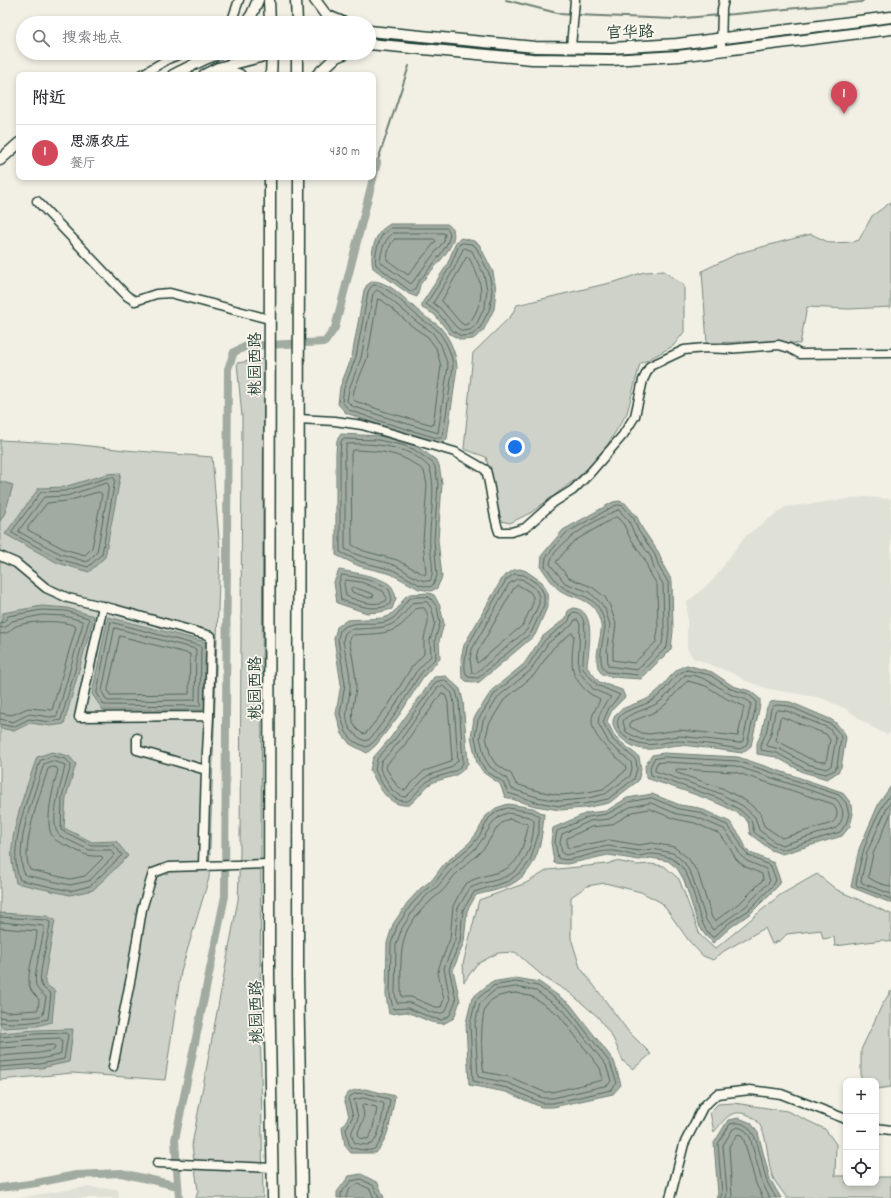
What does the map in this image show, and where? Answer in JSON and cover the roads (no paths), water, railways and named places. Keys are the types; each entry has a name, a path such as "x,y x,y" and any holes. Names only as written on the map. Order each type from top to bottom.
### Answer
{"main road":[{"path":"251,16 258,0"},
{"path":"269,0 270,16"},
{"path":"296,0 297,16"},
{"path":"315,0 328,16"},
{"name":"官华路","path":"376,32 519,46 611,48 663,45 891,17"},
{"name":"官华路","path":"376,45 532,59 611,60 678,56 891,29"},
{"path":"179,72 201,60"},
{"path":"210,72 218,68 247,60"},
{"path":"271,72 272,60"},
{"path":"297,60 297,72"},
{"path":"320,72 333,60"},
{"path":"0,160 16,146"},
{"name":"桃园西路","path":"270,180 269,976 273,1198"},
{"path":"298,180 298,976 302,1198"}],"street":[{"path":"233,16 239,0"},
{"path":"571,47 575,0"},
{"path":"721,51 721,22 724,0"},
{"path":"146,72 167,60"},
{"path":"37,201 127,296 135,301 156,294 170,293 269,324"},
{"path":"298,419 362,424 455,452 486,470 491,488 495,521 499,532 512,532 525,528 554,502 573,490 602,459 623,435 635,416 643,380 650,366 669,356 684,350 705,348 727,349 779,345 800,354 891,353"},
{"path":"0,556 16,563 46,588 68,598 103,606 211,636 202,865"},
{"path":"103,606 79,717 209,716"},
{"path":"138,738 137,750 206,770"},
{"path":"113,1067 132,977 142,909 153,873 169,867 269,864"},
{"path":"670,1198 684,1144 703,1107 717,1094 750,1090 781,1094 843,1118"},
{"path":"879,1128 891,1130"},
{"path":"156,1163 198,1166 273,1168"}],"water":[{"path":"390,224 447,224 453,230 454,237 451,246 420,285 417,297 409,294 373,268 372,255 374,245 381,231"},
{"path":"461,238 474,241 479,244 493,272 496,290 494,309 483,331 473,339 461,340 450,334 434,314 422,308 422,303 447,265 456,242"},
{"path":"373,281 380,282 393,289 424,316 438,325 452,345 457,367 447,439 443,443 382,426 346,413 338,404 340,387 352,356 364,290 367,285"},
{"path":"341,434 379,436 403,441 415,445 436,460 439,465 442,484 438,540 442,577 437,588 431,591 419,589 391,574 359,566 336,555 336,453 337,440"},
{"path":"121,473 105,557 89,572 58,563 5,534 39,488 64,487 107,474"},
{"path":"0,481 13,485 5,513 0,521"},
{"path":"619,501 625,503 637,517 642,528 659,553 663,565 672,581 673,631 671,649 641,679 607,676 600,671 597,665 597,659 601,625 594,608 587,602 558,589 541,567 542,555 563,530 613,502"},
{"path":"520,569 526,571 542,582 548,593 548,605 535,635 478,683 466,681 462,677 461,658 464,645 503,577 514,570"},
{"path":"339,570 375,578 388,583 393,588 396,598 392,609 367,613 337,603 334,582"},
{"path":"429,593 434,595 440,606 444,624 439,641 440,659 423,677 400,714 376,745 367,753 350,744 342,734 336,714 341,684 334,639 337,627 347,620 383,618 389,616 398,608 405,597 410,594"},
{"path":"42,606 67,608 94,616 64,724 51,726 30,723 14,731 0,728 0,630 3,613"},
{"path":"573,608 581,610 586,615 589,623 590,641 587,667 599,682 622,690 625,697 612,710 607,721 615,737 639,757 641,769 638,781 609,803 585,808 560,810 535,806 505,797 500,784 484,773 477,763 471,737 474,718 492,690 524,664 542,637 566,618 568,611"},
{"path":"108,617 206,642 205,710 103,710 92,694"},
{"path":"687,665 712,672 733,686 750,691 760,699 751,746 742,753 681,745 644,749 627,743 618,734 613,724 614,718 619,711 650,697 673,673"},
{"path":"446,676 460,689 463,701 468,763 456,775 429,785 409,805 395,803 380,789 370,770 373,758 391,737 434,677"},
{"path":"771,702 790,702 830,719 835,722 844,732 846,738 841,767 838,772 827,779 803,772 776,757 757,754 757,743 762,732 767,707"},
{"path":"52,752 69,756 76,764 66,797 64,828 92,842 116,841 128,856 93,890 70,895 16,883 12,862 13,837 16,823 37,757"},
{"path":"664,753 738,757 842,792 850,802 853,814 850,826 842,836 782,854 771,850 750,834 748,822 731,809 646,778 645,766 652,755"},
{"path":"891,786 891,903 851,887 859,849 879,803"},
{"path":"652,794 680,805 699,808 730,822 741,837 746,848 751,853 774,863 780,880 778,886 751,913 731,927 713,943 705,935 698,924 684,880 677,868 668,861 651,858 639,860 608,855 567,864 554,863 551,842 553,828 587,813 606,811 627,798"},
{"path":"508,804 533,808 544,814 540,844 533,863 521,878 503,888 476,895 467,911 464,942 453,970 460,1001 454,1018 443,1024 431,1022 407,1012 389,1014 386,995 387,943 393,924 408,902 421,888 432,880 444,864 469,843 477,833 486,816 496,808"},
{"path":"0,913 47,916 55,920 45,975 45,984 55,991 52,1022 37,1026 4,1028 0,1025"},
{"path":"516,978 539,982 570,1004 614,1061 621,1085 613,1094 553,1107 541,1107 506,1092 469,1085 466,1023 472,998 491,982"},
{"path":"73,1029 69,1062 41,1068 0,1071 0,1033"},
{"path":"365,1089 395,1096 391,1118 381,1147 376,1153 351,1153 345,1146 342,1127 349,1116 344,1098 350,1092"},
{"path":"739,1118 751,1123 758,1133 770,1179 781,1198 716,1198 718,1194 714,1143 728,1120"},
{"path":"361,1174 378,1183 384,1198 337,1198 337,1192 349,1176"}],"waterway":[{"path":"506,0 561,14 572,15"},
{"path":"724,15 861,2 864,0"},
{"path":"577,15 673,19 720,15"},
{"path":"377,163 409,66"},
{"path":"376,167 377,163"},
{"path":"179,1198 175,1140 225,896 228,369 234,352 247,346 325,342 335,328 373,180"},
{"path":"0,1188 76,1175 121,1173 178,1186"}],"place":[{"name":"思源农庄","path":"844,114"}]}
